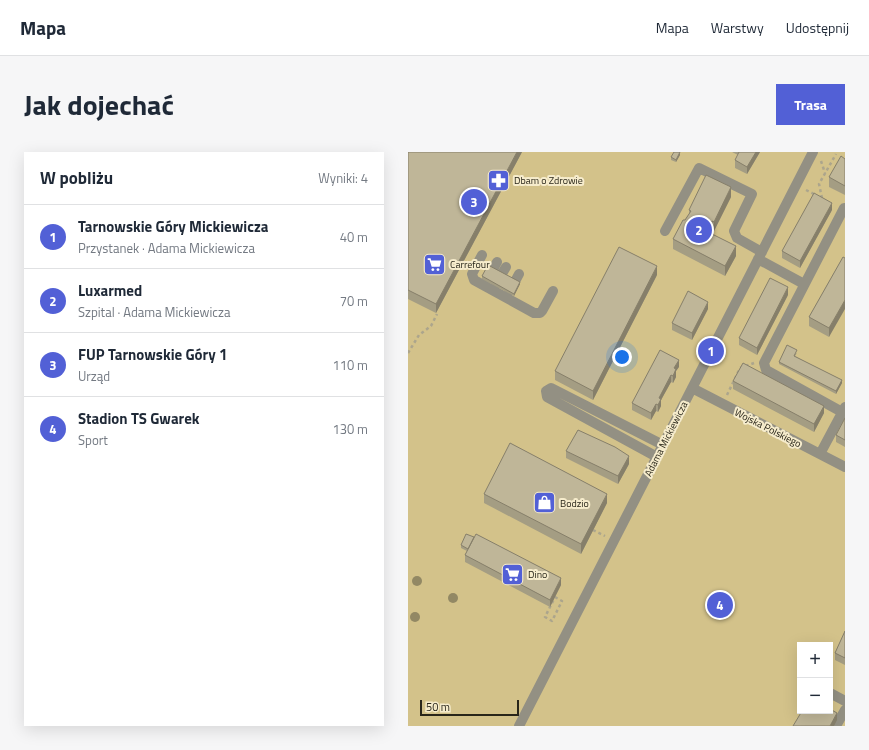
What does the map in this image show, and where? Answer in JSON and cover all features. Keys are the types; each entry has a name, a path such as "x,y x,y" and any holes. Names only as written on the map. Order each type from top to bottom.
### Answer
{"street":[{"name":"Adama Mickiewicza","path":"519,726 813,152"},
{"path":"665,231 699,168 752,194 734,231 737,238 760,256 804,284"},
{"path":"820,454 844,410 766,370 764,363 845,208"},
{"path":"482,255 472,276 476,282 488,289 537,313 542,311 553,291"},
{"path":"488,289 501,264"},
{"path":"506,298 519,274"},
{"path":"657,457 547,397 546,391 551,388 663,445"},
{"name":"Wojska Polskiego","path":"692,388 845,467"},
{"path":"833,695 845,701"},
{"path":"836,726 845,710"}],"path":[{"path":"822,198 819,184 836,154"},
{"path":"821,161 825,174"},
{"path":"805,189 818,196"},
{"path":"408,353 419,335 431,326 437,314"},
{"path":"725,398 740,368 759,361 764,363"},
{"path":"593,530 605,536"},
{"path":"555,598 562,601 552,621 545,617 555,598"}],"shaded area":[{"path":"408,152 845,152 845,726 408,726"}],"building":[{"name":"Carrefour","path":"408,152 517,152 436,304 408,290"},
{"path":"674,152 680,152 676,160 671,157"},
{"path":"739,152 756,152 747,167 735,160"},
{"path":"841,156 845,159 845,186 829,177"},
{"path":"706,175 731,187 714,222 712,221 706,231 736,246 725,266 673,239 683,220 685,220 691,211 689,210"},
{"path":"814,193 832,203 800,261 782,251"},
{"path":"619,247 657,266 593,391 555,371"},
{"path":"843,257 845,258 845,300 829,328 809,317"},
{"path":"488,265 520,282 514,294 482,276"},
{"path":"770,278 788,287 757,348 739,338"},
{"path":"688,291 708,302 692,333 672,323"},
{"path":"787,345 797,350 794,356 842,380 836,391 779,362"},
{"path":"660,350 679,360 674,368 676,369 673,376 671,375 659,398 661,399 658,405 656,404 651,413 632,403"},
{"path":"743,363 824,406 814,424 733,381"},
{"path":"845,418 845,440 836,435"},
{"path":"578,430 615,447 629,456 618,476 566,451"},
{"name":"Bodzio","path":"510,443 607,494 581,544 484,494"},
{"path":"466,534 474,537 468,549 461,545"},
{"name":"Dino","path":"476,534 561,578 550,600 465,555"},
{"path":"845,631 845,658 835,653"},
{"path":"833,711 837,713 830,726 793,726 800,714 833,714"}],"place":[{"name":"Dbam o Zdrowie","path":"498,180"},
{"name":"FUP Tarnowskie Góry 1","path":"474,202"},
{"name":"Luxarmed","path":"699,230"},
{"name":"Carrefour","path":"435,264"},
{"name":"Tarnowskie Góry Mickiewicza","path":"711,351"},
{"name":"Bodzio","path":"545,503"},
{"name":"Dino","path":"513,574"},
{"name":"Stadion TS Gwarek","path":"720,605"}]}
